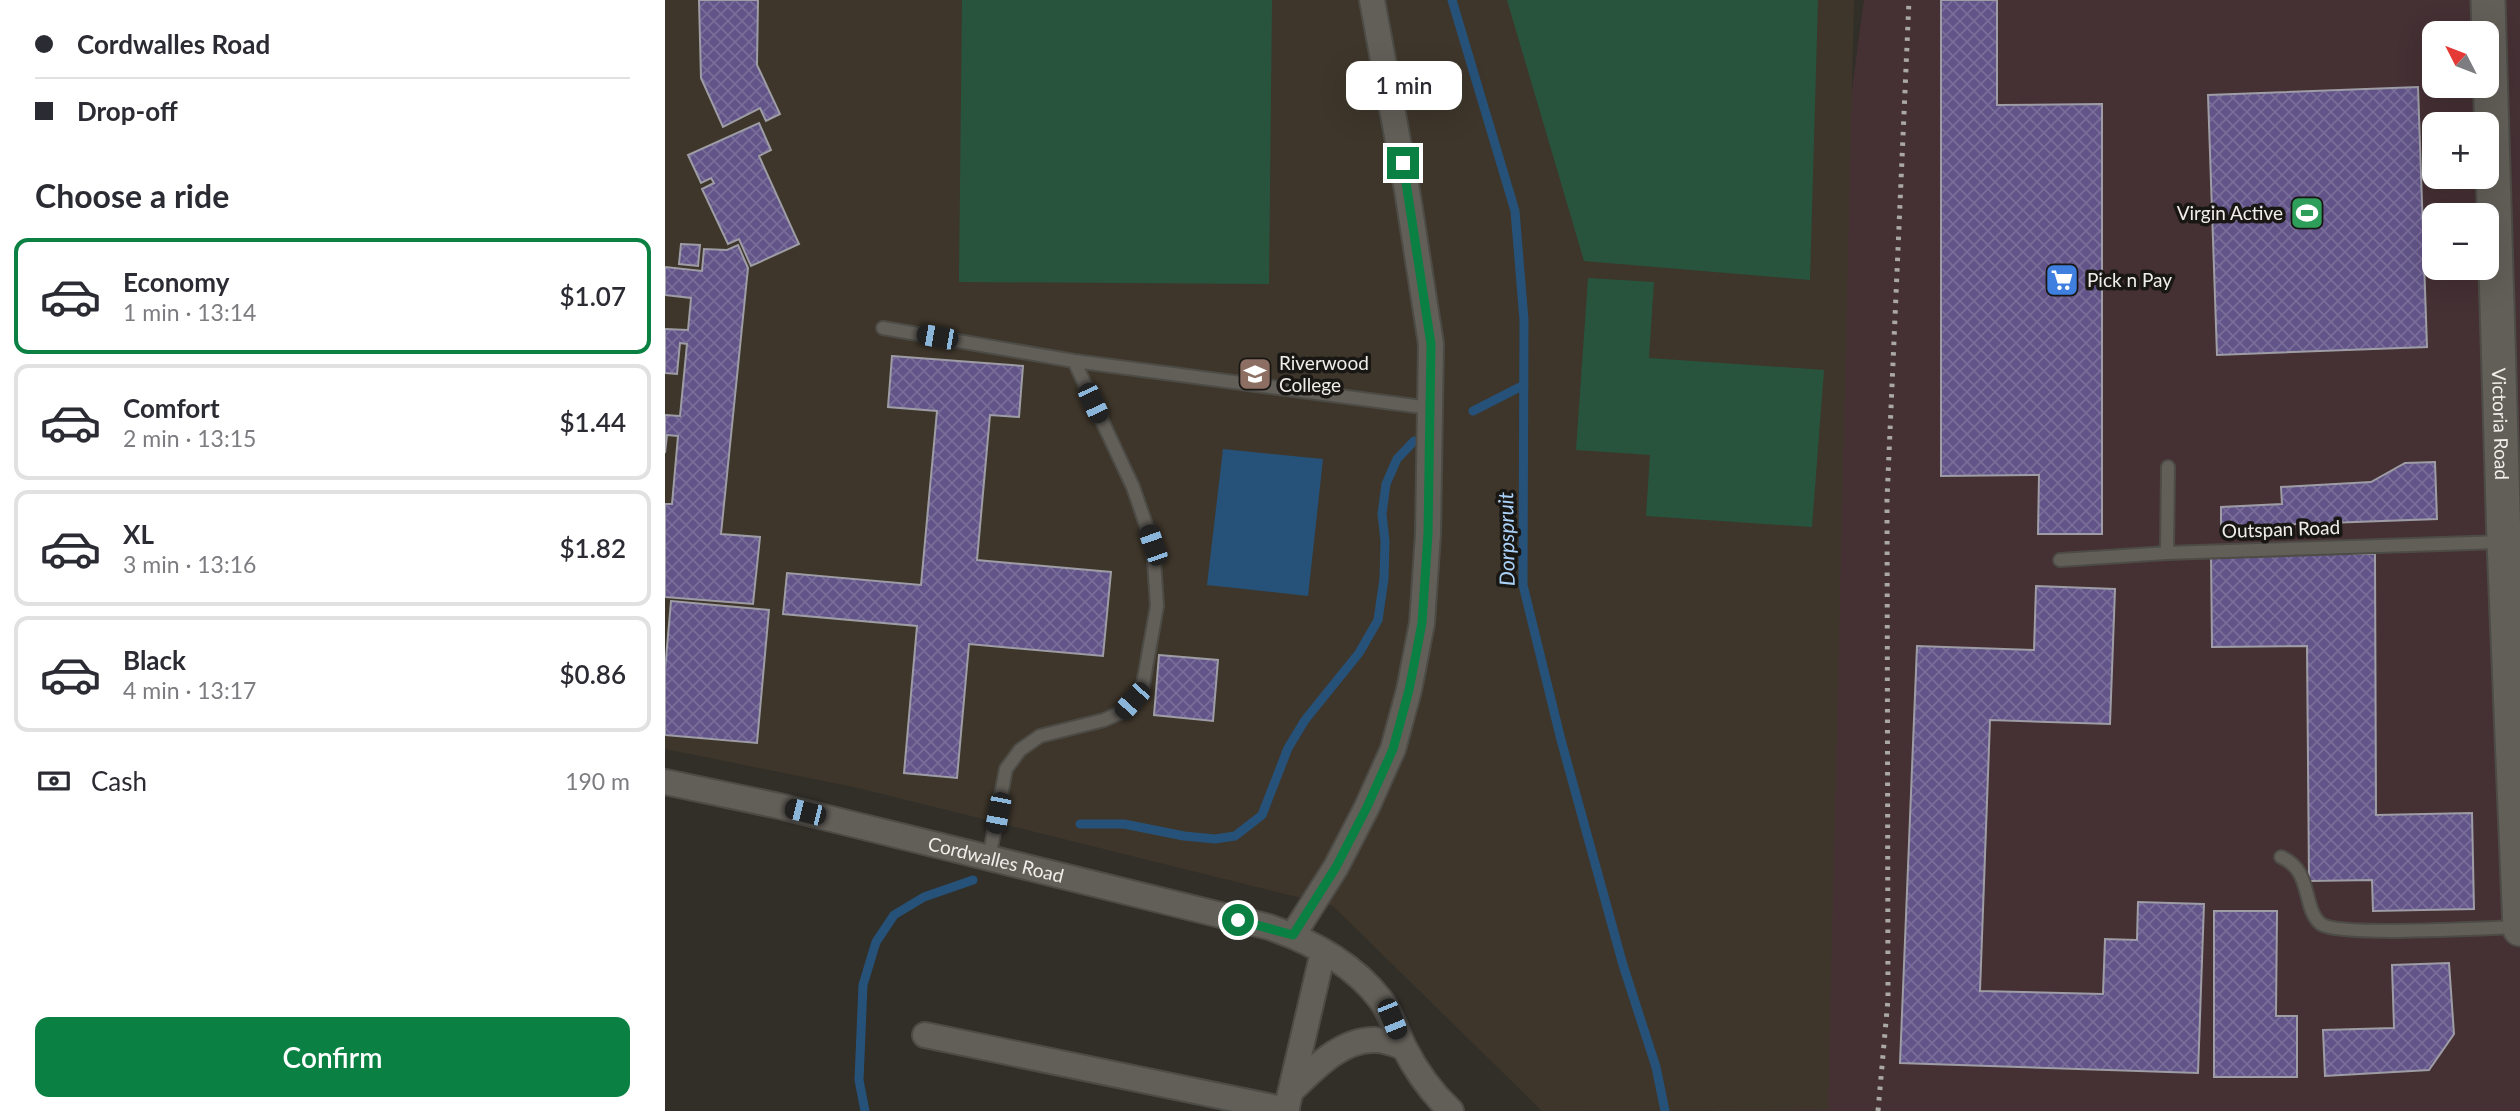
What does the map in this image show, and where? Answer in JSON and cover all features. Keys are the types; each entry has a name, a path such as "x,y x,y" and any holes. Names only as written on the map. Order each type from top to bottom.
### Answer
{"main road":[{"name":"Victoria Road","path":"2489,0 2503,325 2504,542 2520,928"}],"street":[{"path":"1293,935 1336,867 1393,749 1409,690 1423,610 1428,534 1431,344 1407,190 1372,0"},
{"name":"Cordwalles Road","path":"665,782 779,806 1293,935 1350,970 1381,1000 1423,1080 1451,1111"},
{"path":"1288,1104 1322,952"},
{"path":"925,1035 1288,1104"},
{"path":"1288,1104 1312,1070 1345,1047 1363,1041 1378,1040 1403,1046"}],"lane":[{"path":"883,328 1074,361 1430,408"},
{"path":"989,858 1006,768 1020,750 1040,736 1104,720 1122,712 1142,690 1157,606 1153,545 1133,487 1074,361"},
{"path":"2167,553 2168,467"},
{"name":"Outspan Road","path":"2060,560 2167,553 2504,542"},
{"path":"2281,857 2290,862 2302,877 2315,917 2330,928 2364,931 2520,928"}],"shaded area":[{"name":"Riverwood College","path":"665,0 1854,0 1828,1110 1542,1111 1333,906 854,787 665,749"},
{"path":"1864,0 2520,0 2520,1111 1715,1111"}],"green space":[{"path":"962,0 1272,0 1269,284 959,282"},
{"path":"1507,0 1818,0 1810,280 1584,261"},
{"path":"1588,278 1654,282 1649,358 1824,370 1812,527 1646,516 1650,455 1576,450"}],"water":[{"path":"1223,449 1323,459 1308,596 1207,585"}],"building":[{"path":"699,0 758,0 757,65 780,114 766,121 760,108 723,127 701,78"},
{"path":"1941,0 1997,0 1997,105 2102,104 2102,534 2038,534 2039,475 1941,476"},
{"path":"2418,87 2422,280 2425,280 2427,347 2217,355 2208,95"},
{"path":"759,123 771,150 759,156 799,244 751,266 739,239 728,244 702,189 714,183 711,178 701,183 688,155"},
{"path":"681,244 700,245 698,266 679,264"},
{"path":"738,245 748,268 721,534 760,537 753,604 665,597 665,504 672,504 678,436 667,435 665,453 665,415 680,416 687,344 680,343 677,374 665,373 665,329 688,330 691,298 665,295 665,267 702,271 704,249 727,250"},
{"path":"892,356 1023,366 1019,417 990,415 977,560 1111,572 1103,656 969,644 957,778 904,773 917,626 783,614 787,573 921,585 937,411 888,407"},
{"path":"2435,462 2437,519 2221,527 2221,507 2282,504 2281,487 2371,482 2405,463"},
{"path":"2211,553 2375,554 2376,815 2472,813 2474,909 2373,911 2372,880 2309,881 2307,646 2212,647"},
{"path":"2036,586 2115,589 2110,724 1990,720 1980,991 2103,994 2105,939 2137,940 2138,902 2204,904 2198,1073 1900,1063 1917,646 2034,650"},
{"path":"671,601 769,610 757,743 665,735 665,670"},
{"path":"1159,655 1218,660 1213,721 1154,715"},
{"path":"2214,911 2277,911 2276,1016 2297,1016 2297,1077 2214,1077"},
{"path":"2449,963 2454,1034 2429,1070 2325,1076 2323,1030 2394,1028 2392,965"}],"waterway":[{"name":"Dorpspruit","path":"1452,0 1515,211 1524,320 1523,585 1561,740 1623,965 1656,1067 1665,1111"},
{"path":"1473,411 1524,385"},
{"path":"1080,824 1124,824 1215,839 1235,836 1262,815 1288,748 1305,720 1359,653 1378,620 1384,579 1385,541 1382,514 1386,484 1397,459 1414,441"},
{"path":"865,1111 859,1080 863,985 876,942 894,915 924,897 973,880"}],"railway":[{"path":"1878,1111 1888,999 1887,499 1909,0"}],"place":[{"name":"Virgin Active","path":"2307,213"},
{"name":"Pick n Pay","path":"2062,280"},
{"name":"Riverwood College","path":"1255,374"}],"route":[{"path":"1238,920 1293,935 1336,867 1367,807 1393,749 1409,690 1422,623 1428,534 1431,344 1403,163"}]}
